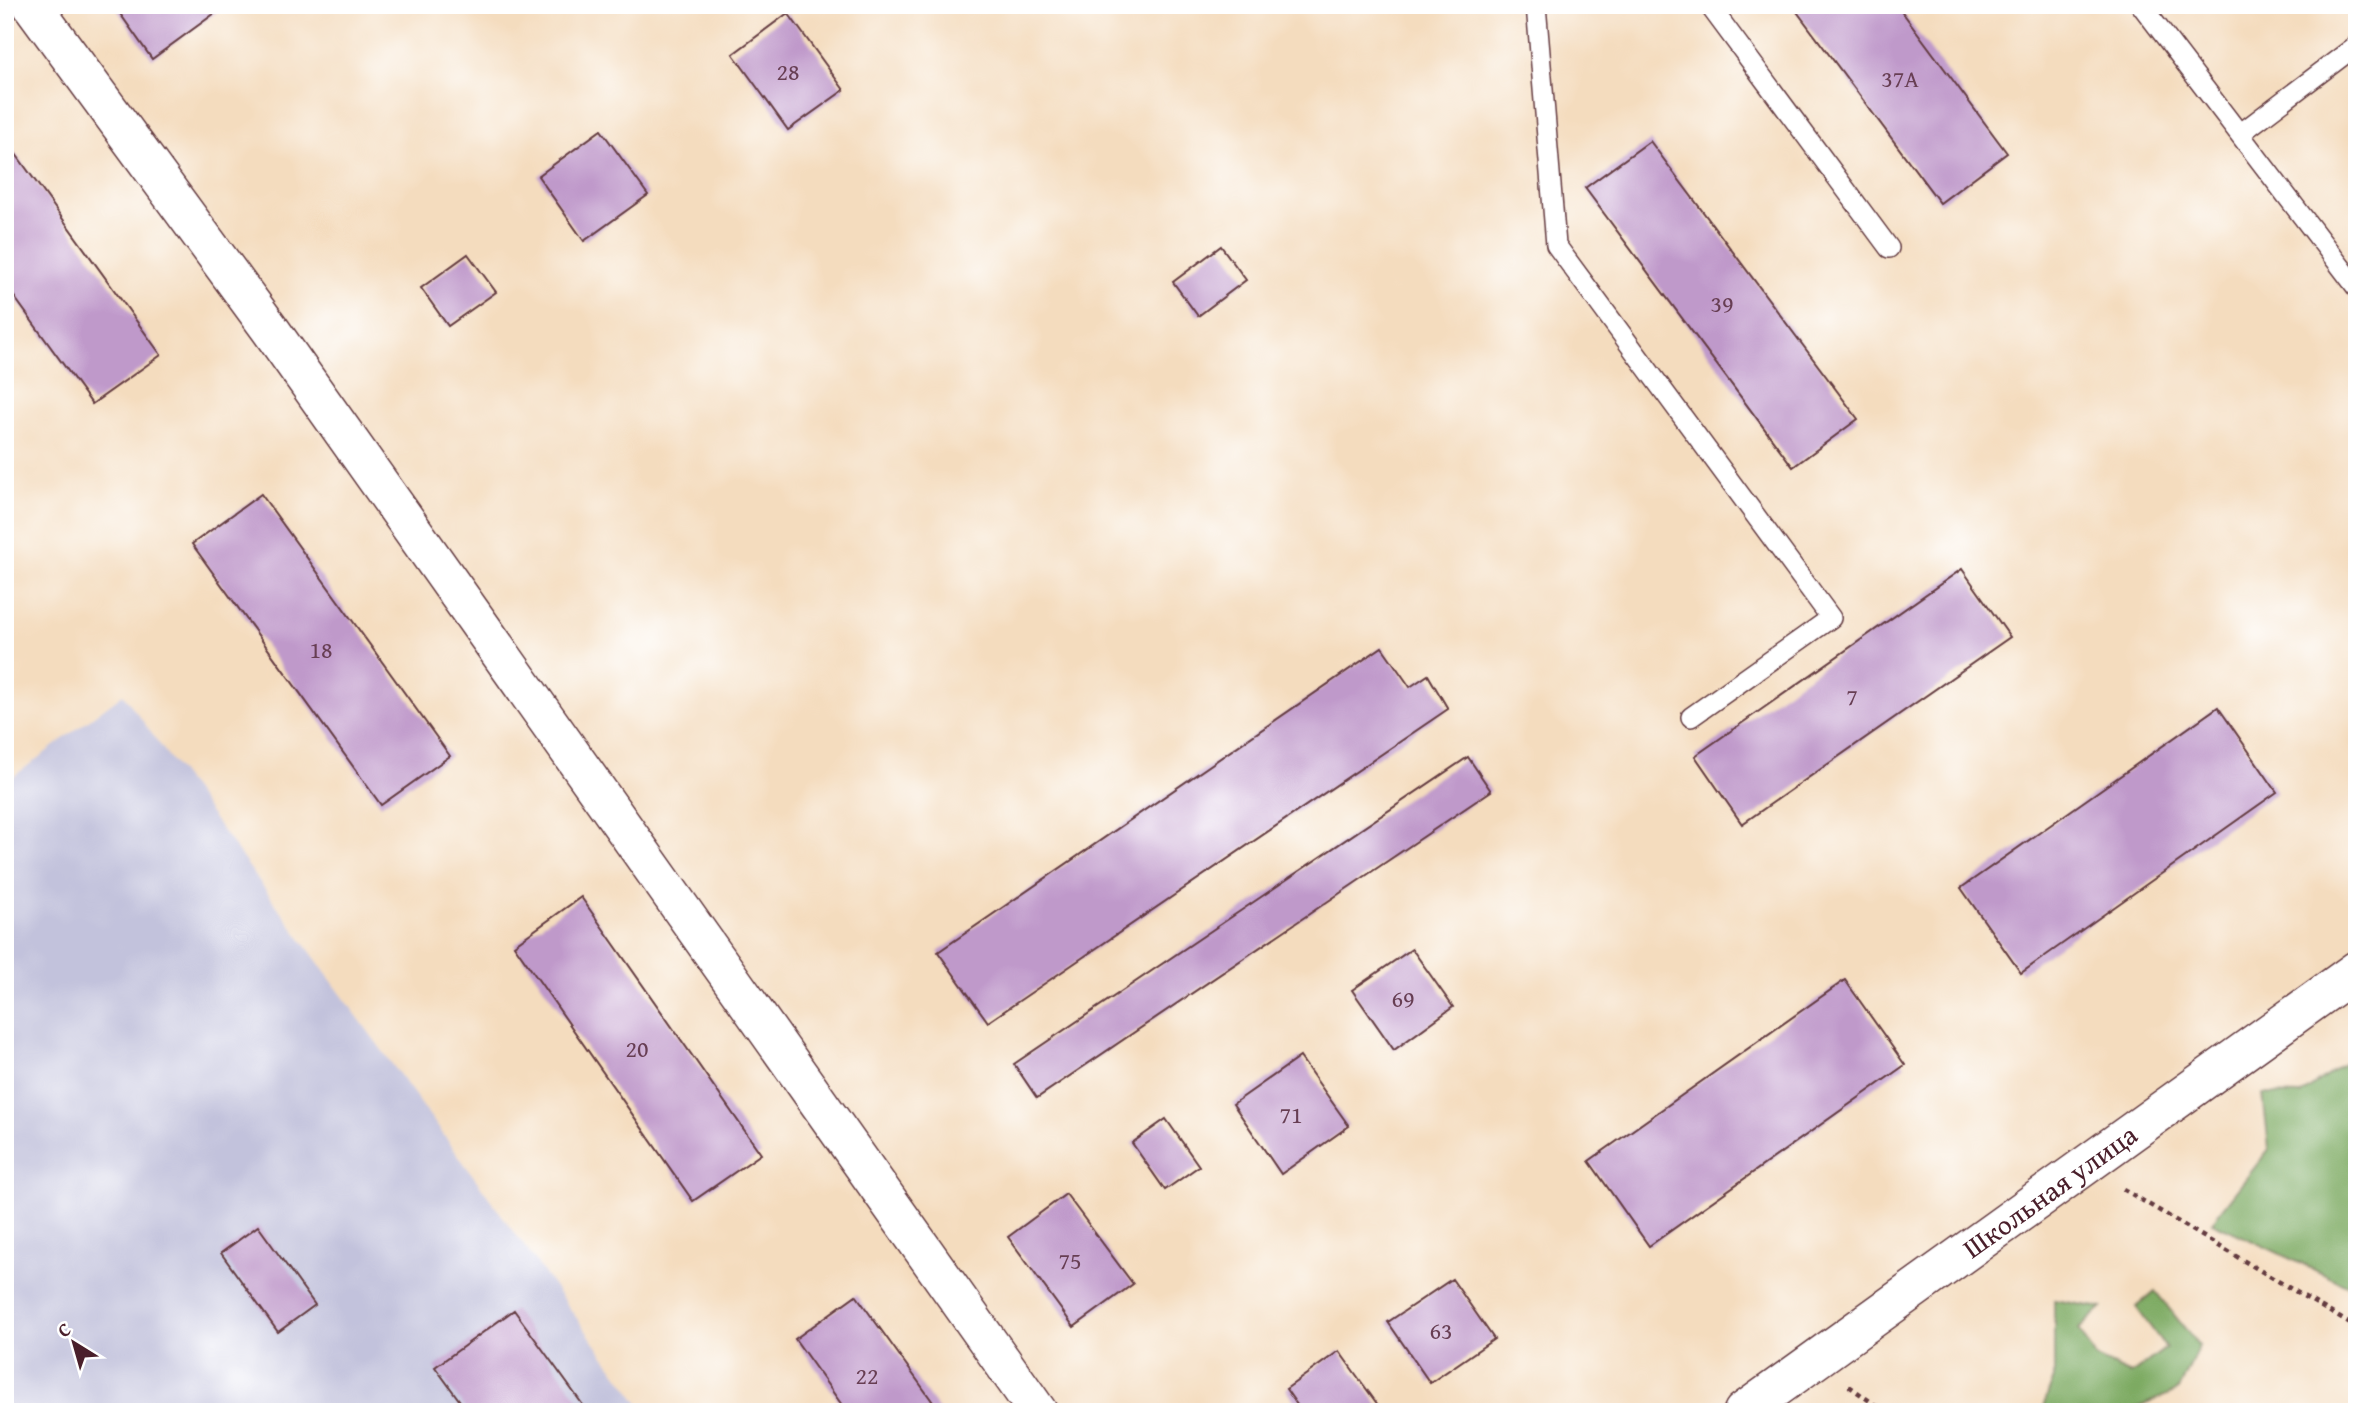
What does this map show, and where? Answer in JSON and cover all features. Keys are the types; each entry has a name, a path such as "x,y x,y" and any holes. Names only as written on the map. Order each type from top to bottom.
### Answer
{"street":[{"path":"32,5 294,363 1038,1412"},
{"name":"Школьная улица","path":"1743,1412 2357,970"}],"lane":[{"path":"1536,5 1556,245 1831,618 1691,717"},
{"path":"1709,5 1889,248"},
{"path":"2141,5 2357,288"},
{"path":"2241,133 2357,45"}],"path":[{"path":"2086,1166 2357,1328"}],"shaded area":[{"path":"123,694 645,1412 5,1412 5,783"}],"green space":[{"path":"2355,1033 2357,1290 2212,1222 2269,1149 2263,1094 2300,1095 2349,1060"},
{"path":"2155,1291 2199,1346 2179,1390 2127,1412 2041,1412 2054,1378 2054,1300 2102,1308 2079,1329 2096,1358 2131,1374 2166,1348 2136,1307"}],"building":[{"path":"114,5 226,5 152,59"},
{"path":"1792,5 1897,5 2007,153 1940,203"},
{"path":"788,13 844,90 788,130 733,54"},
{"path":"601,130 648,195 584,241 538,176"},
{"path":"5,139 161,355 92,404 5,284"},
{"path":"1650,141 1858,419 1793,467 1585,188"},
{"path":"1221,246 1246,280 1198,316 1173,282"},
{"path":"468,254 496,292 448,326 421,288"},
{"path":"261,494 450,756 381,805 192,544"},
{"path":"1962,569 2010,637 1742,824 1695,756"},
{"path":"1382,647 1410,687 1428,675 1448,709 988,1022 938,952"},
{"path":"2218,707 2277,792 2021,973 1961,888"},
{"path":"1468,757 1491,791 1037,1098 1014,1064"},
{"path":"581,897 761,1154 693,1201 514,945"},
{"path":"1412,949 1453,1007 1394,1050 1352,990"},
{"path":"1845,980 1905,1065 1649,1246 1589,1161"},
{"path":"1300,1057 1349,1126 1281,1174 1233,1104"},
{"path":"1166,1119 1199,1166 1165,1190 1132,1143"},
{"path":"1066,1194 1133,1284 1074,1327 1008,1237"},
{"path":"258,1226 315,1305 278,1332 221,1253"},
{"path":"1452,1279 1494,1339 1430,1383 1388,1322"},
{"path":"856,1295 940,1412 847,1412 795,1339"},
{"path":"514,1310 588,1412 468,1412 435,1367"},
{"path":"1339,1351 1383,1412 1302,1412 1286,1389"}]}
